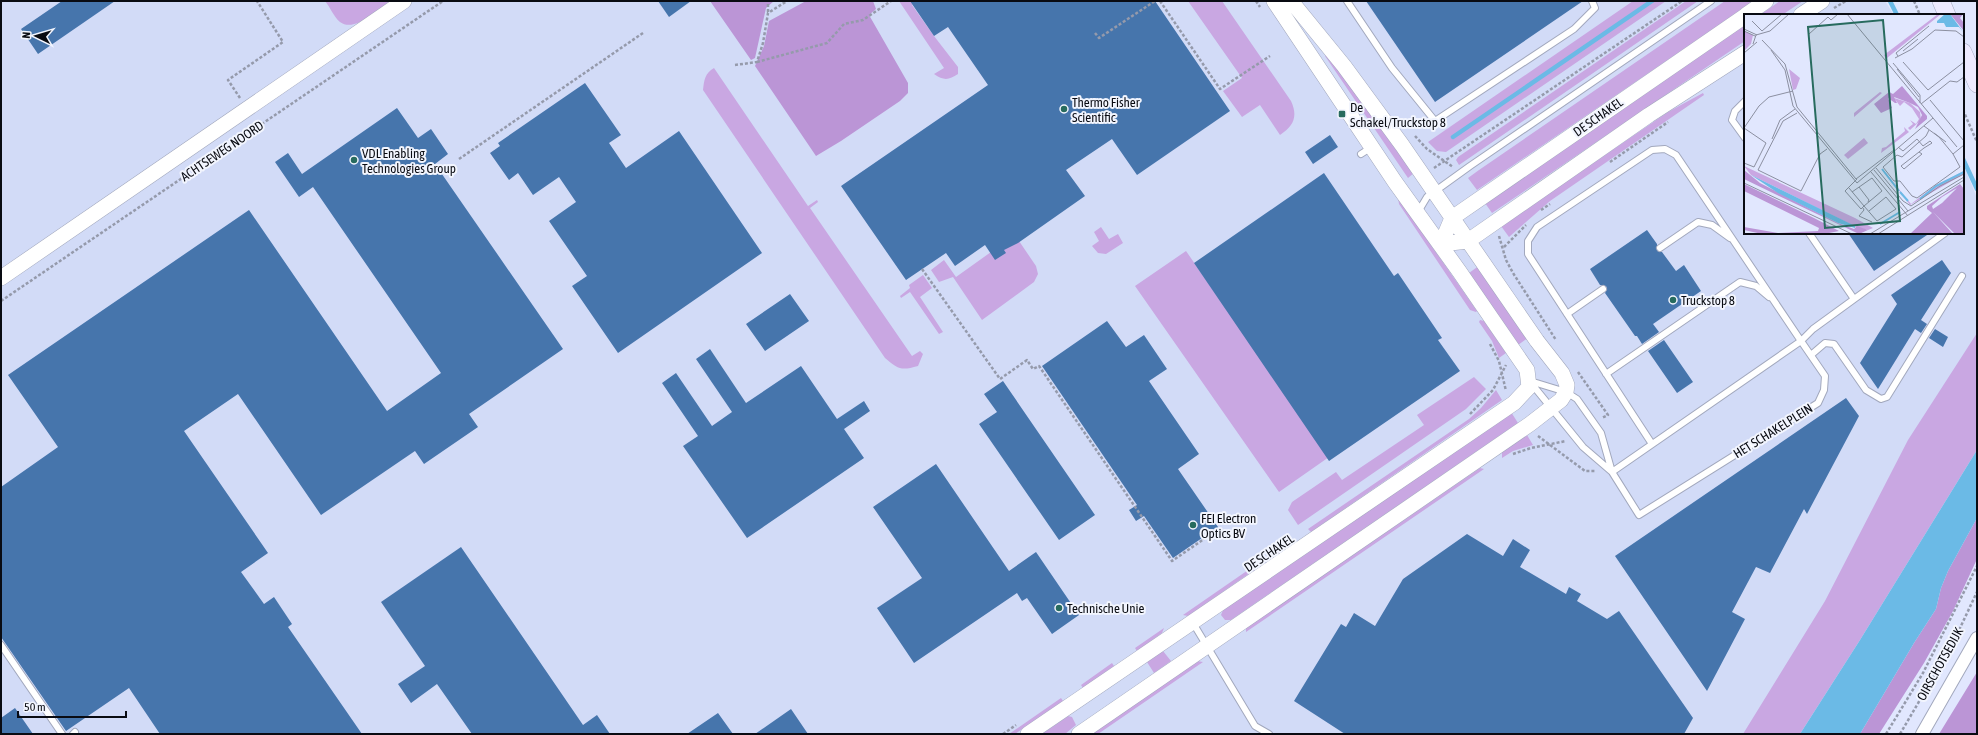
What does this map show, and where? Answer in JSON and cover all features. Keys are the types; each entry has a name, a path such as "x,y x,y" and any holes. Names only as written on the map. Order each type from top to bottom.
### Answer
{"main road":[{"path":"1941,1 1947,14"},
{"path":"1964,54 1977,84"}],"street":[{"name":"ACHTSEWEG NOORD","path":"1,278 404,1"},
{"path":"1274,1 1367,151 1418,213 1440,244 1527,370 1529,380"},
{"path":"1079,734 1553,408 1566,392 1567,385 1562,373 1537,341 1424,175 1344,66 1291,1"},
{"name":"DE SCHAKEL","path":"1747,14 1766,1"},
{"path":"1802,14 1822,1"},
{"name":"DE SCHAKEL","path":"1452,218 1744,16"},
{"name":"DE SCHAKEL","path":"1440,244 1468,241 1649,115 1744,54"},
{"path":"1440,244 1452,218"},
{"name":"DE SCHAKEL","path":"1026,727 1192,622 1514,403 1526,392 1529,380"},
{"name":"OIRSCHOTSEDIJK","path":"1922,734 1977,638"}],"lane":[{"path":"1347,1 1392,68 1435,121 1574,29 1595,8 1592,1"},
{"path":"1418,213 1427,197 1711,1"},
{"path":"1744,102 1734,111 1732,120 1744,137"},
{"name":"HET SCHAKELPLEIN","path":"1612,472 1639,515 1818,403 1824,390 1825,376 1676,155 1665,149 1652,150 1537,228 1528,241 1528,254 1652,444"},
{"path":"1660,248 1698,222 1712,225 1735,242"},
{"path":"1810,234 1854,299"},
{"path":"1612,472 1801,341 1813,328 1944,234"},
{"path":"1811,355 1825,343 1834,344 1866,390 1881,399 1887,397 1962,276"},
{"path":"1606,374 1740,282 1756,286 1775,302"},
{"path":"1567,314 1603,288"},
{"path":"1529,380 1566,392 1577,399 1601,432 1612,472"},
{"path":"1529,380 1583,447 1612,472"},
{"path":"1192,622 1255,726 1269,734"},
{"path":"1,645 62,734"}],"path":[{"path":"233,88 228,80 283,42 257,1"},
{"name":"ACHTSEWEG NOORD","path":"1,301 443,1"},
{"path":"757,62 763,43 768,13 768,1"},
{"path":"768,13 787,1"},
{"path":"735,65 757,62 827,43 844,24 863,20 892,1"},
{"path":"1095,33 1099,38 1155,1"},
{"path":"1160,1 1220,89 1270,56"},
{"path":"1424,175 1682,1"},
{"path":"1914,1 1920,14"},
{"path":"459,159 643,33"},
{"path":"1964,112 1977,142"},
{"path":"1605,165 1675,117"},
{"path":"1427,148 1445,161 1458,175"},
{"path":"1538,213 1556,199"},
{"path":"1504,247 1526,224"},
{"path":"922,269 1000,379 1027,360 1033,369 1039,366 1172,561 1204,540 1203,538"},
{"path":"1537,341 1550,331"},
{"path":"1468,416 1494,390 1507,362 1517,355"},
{"path":"1595,423 1608,415"},
{"path":"1509,456 1531,448 1564,443 1575,436"},
{"path":"1886,734 1923,673 1977,566"},
{"name":"OIRSCHOTSEDIJK","path":"1900,734 1951,647 1977,592"},
{"path":"1004,734 1026,727"}],"shaded area":[{"path":"1,1 1885,1 1893,14 1744,14 1744,234 1964,234 1964,166 1977,198 1977,351 1749,734 1,734"},
{"path":"325,1 390,1 366,19 346,25 338,20"},
{"path":"710,1 774,1 766,8 755,58 751,60"},
{"path":"806,1 873,1 876,9 869,15 908,83 908,93 900,101 816,156 755,66 764,46 769,21"},
{"path":"899,1 917,1 912,5 958,67 958,74 952,78 944,79 934,74 944,68"},
{"path":"1188,1 1222,1 1291,101 1294,116 1289,128 1285,132 1280,135 1260,105 1242,117 1223,91 1242,78"},
{"path":"1633,1 1666,1 1446,152 1437,151 1428,142"},
{"path":"1686,1 1698,1 1459,165 1456,160 1458,157"},
{"path":"1725,1 1754,1 1477,190 1468,178 1479,170"},
{"path":"1780,1 1803,1 1784,14 1761,14"},
{"path":"1744,26 1744,42 1492,213 1485,203"},
{"path":"1327,54 1415,172 1408,178 1325,56"},
{"path":"714,68 808,206 817,200 818,202 810,208 912,356 920,351 923,354 918,366 904,369 893,365 885,358 703,90 706,77"},
{"path":"1703,93 1704,95 1550,201 1509,237 1501,226 1668,112"},
{"path":"1398,198 1477,311 1476,312 1470,310 1399,204"},
{"path":"1101,227 1109,239 1118,234 1123,243 1106,254 1098,253 1092,246 1099,241 1094,232"},
{"path":"1019,241 1036,266 1038,274 1034,282 982,320 953,277 939,282 931,270 944,260 956,277 998,247"},
{"path":"1186,251 1329,457 1279,492 1135,286"},
{"path":"1480,265 1529,337 1518,345 1469,273"},
{"path":"923,275 932,288 920,297 943,332 939,334 910,292 901,298 900,296 910,288 909,285"},
{"path":"1480,320 1484,321 1506,353 1499,358 1492,341 1479,322"},
{"path":"1977,333 1977,450 1860,640 1800,734 1743,734 1825,601 1908,440"},
{"path":"1474,377 1486,389 1466,409 1298,525 1288,510 1292,502 1336,472 1342,480 1424,425 1417,415"},
{"path":"1496,390 1502,400 1311,532 1308,529 1469,419 1481,408"},
{"path":"1511,412 1518,423 1231,620 1225,620 1221,615 1223,610"},
{"path":"1527,435 1533,445 1513,451 1502,458 1502,452"},
{"path":"1480,468 1484,469 1246,632 1246,628"},
{"path":"1977,518 1977,559 1953,611 1924,663 1879,734 1860,734 1936,609 1941,588 1948,571"},
{"path":"1287,543 1289,546 1188,616 1183,615"},
{"path":"1164,628 1162,633 1137,651 1135,648"},
{"path":"1163,651 1171,661 1154,673 1147,662"},
{"path":"1197,661 1203,662 1098,734 1091,734"},
{"path":"1112,663 1114,666 1083,688 1081,685"},
{"path":"1977,672 1977,734 1939,734"},
{"path":"1061,698 1063,701 1015,734 1009,734"},
{"path":"1068,716 1072,717 1076,725 1065,734 1042,734"}],"water":[{"path":"1977,450 1977,518 1948,571 1941,588 1936,609 1860,734 1800,734 1860,640"}],"building":[{"path":"62,1 115,1 38,54 21,29"},
{"path":"658,1 691,1 669,17"},
{"path":"910,1 1155,1 1230,111 1137,175 1112,139 1066,170 1085,196 1018,243 1004,250 1006,253 995,260 985,245 955,266 946,253 906,280 841,186 988,85 948,27 934,36"},
{"path":"1366,1 1583,1 1435,102"},
{"path":"585,83 621,135 609,143 626,168 679,131 762,253 618,353 572,286 587,276 549,221 576,202 559,177 533,195 518,173 509,180 490,153 500,146 498,143"},
{"path":"397,108 418,138 431,129 448,154 435,164 563,349 469,414 478,427 424,464 415,451 321,515 238,394 184,431 268,553 241,572 264,604 274,597 292,624 288,627 362,734 160,734 129,688 66,731 1,637 1,487 58,447 8,375 249,210 387,411 441,373 313,187 299,197 275,162 288,153 302,174"},
{"path":"1330,135 1338,147 1313,164 1305,152"},
{"path":"1324,173 1394,276 1398,273 1442,338 1438,340 1460,371 1329,461 1194,263"},
{"path":"1647,230 1657,244 1657,251 1662,252 1676,271 1684,265 1701,291 1653,324 1659,332 1642,344 1605,293 1607,289 1606,286 1600,285 1590,269"},
{"path":"1849,234 1929,234 1874,271"},
{"path":"1942,260 1951,273 1921,320 1927,324 1921,333 1915,329 1878,389 1860,363 1897,304 1891,295"},
{"path":"790,294 809,321 765,351 746,324"},
{"path":"1107,321 1126,347 1144,335 1167,369 1149,381 1199,454 1178,469 1218,527 1173,558 1144,516 1136,521 1129,510 1137,505 1042,366"},
{"path":"1935,329 1948,337 1943,347 1929,338"},
{"path":"1664,340 1693,382 1677,393 1648,351"},
{"path":"710,349 746,403 801,366 837,419 864,401 870,411 844,429 864,458 747,538 683,446 698,436 662,383 676,373 712,426 732,412 696,359"},
{"path":"1003,381 1095,515 1059,540 979,424 997,412 984,394"},
{"path":"1846,398 1859,416 1807,514 1804,509 1770,573 1756,567 1732,612 1745,619 1707,691 1615,556"},
{"path":"936,464 1009,571 1036,552 1079,615 1052,634 1027,598 1022,601 1017,593 914,663 877,608 922,578 873,507"},
{"path":"1467,534 1503,556 1513,539 1530,550 1520,567 1566,594 1569,587 1581,594 1577,601 1607,619 1619,611 1693,718 1684,734 1345,734 1294,701 1341,624 1346,627 1354,613 1375,626 1403,579"},
{"path":"461,547 583,725 597,715 610,734 472,734 437,684 411,703 398,684 425,666 381,602"},
{"path":"15,708 33,734 1,734 1,718"},
{"path":"791,709 808,734 755,734"},
{"path":"718,713 733,734 687,734"}],"waterway":[{"path":"1453,137 1652,1"},
{"path":"1890,1 1896,14"},
{"path":"1964,161 1977,189"}],"place":[{"name":"Thermo Fisher Scientific","path":"1064,109"},
{"name":"De Schakel/Truckstop 8","path":"1342,114"},
{"name":"VDL Enabling Technologies Group","path":"354,160"},
{"name":"Truckstop 8","path":"1673,300"},
{"name":"FEI Electron Optics BV","path":"1193,525"},
{"name":"Technische Unie","path":"1059,608"}]}
